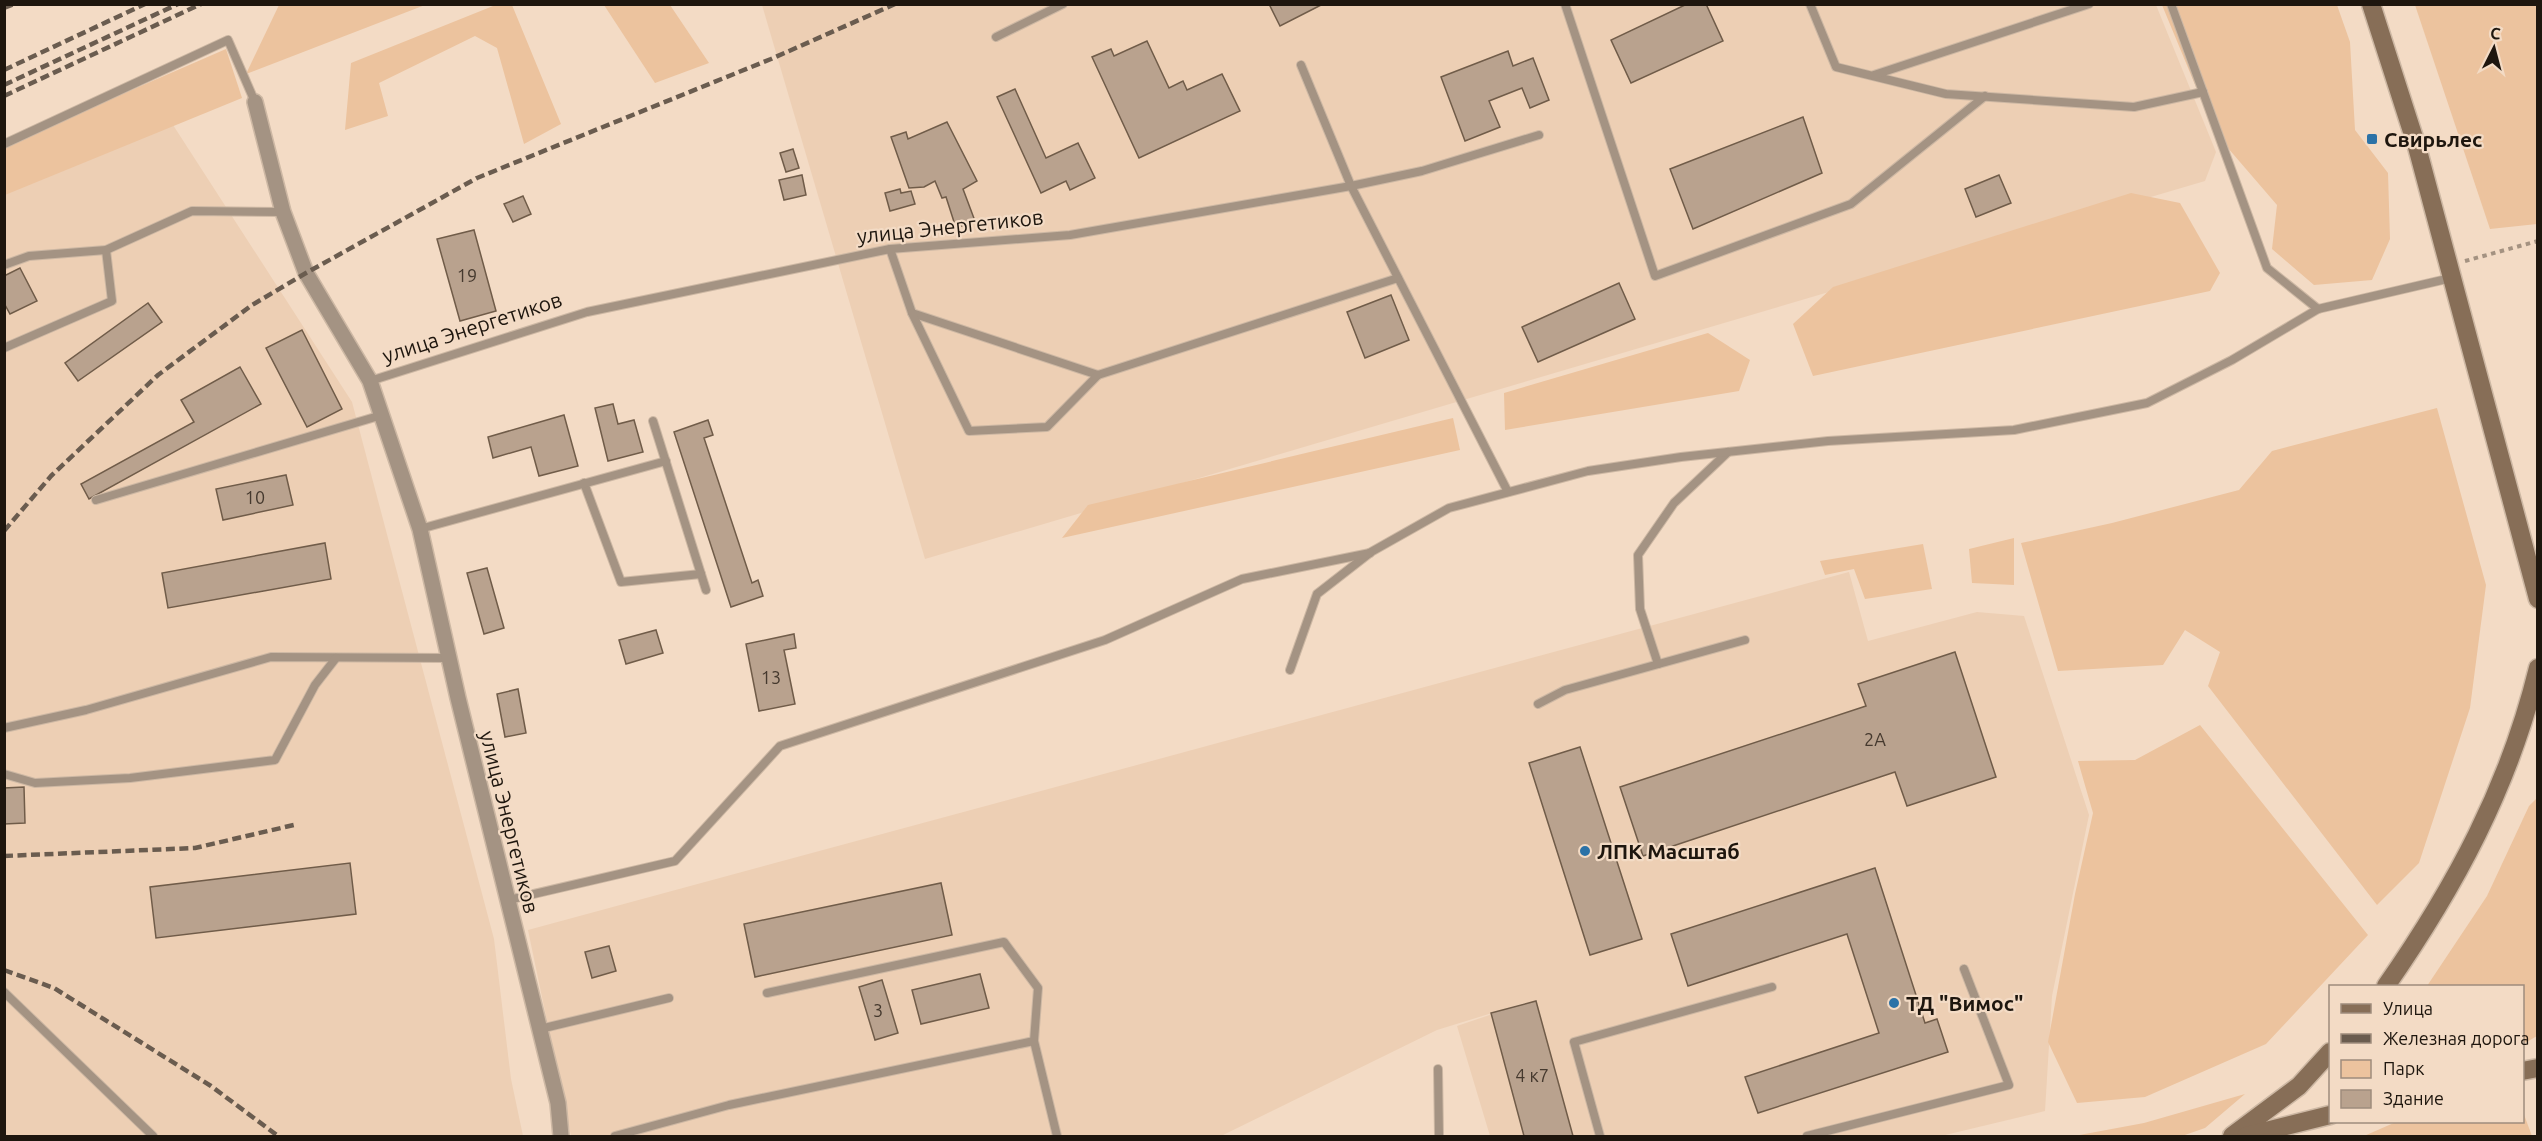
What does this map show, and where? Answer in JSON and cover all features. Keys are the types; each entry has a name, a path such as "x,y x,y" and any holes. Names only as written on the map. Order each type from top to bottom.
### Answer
{"street":[{"path":"2371,4 2417,147 2538,599"},
{"name":"улица Энергетиков","path":"255,102 282,212 306,273 370,381 420,529 449,658 558,1103 561,1137"},
{"path":"2387,985 2430,923 2472,848 2507,768 2538,668"},
{"path":"2232,1137 2299,1086 2329,1054"},
{"path":"2246,1137 2329,1116"}],"lane":[{"path":"996,37 1063,4"},
{"path":"1565,4 1655,276 1851,204 1985,96"},
{"path":"1810,4 1836,67 1946,94 2134,107 2203,92"},
{"path":"1872,75 2089,4"},
{"path":"2171,4 2267,268 2318,309"},
{"path":"4,144 228,40 255,102"},
{"path":"1301,65 1351,186 1508,492"},
{"name":"улица Энергетиков","path":"370,381 587,312 890,249 1070,235 1351,186 1422,171 1539,135"},
{"path":"4,266 29,256 105,250 192,211 282,212"},
{"path":"890,249 912,313 969,431 1047,427 1098,375 1398,278"},
{"path":"4,348 112,301 105,250"},
{"path":"1290,670 1317,594 1371,552 1449,508 1588,471 1828,441 2014,430 2147,404 2232,360 2318,309 2451,272"},
{"path":"912,313 1098,375"},
{"path":"96,500 382,415"},
{"path":"653,421 706,590"},
{"path":"1658,664 1640,609 1638,555 1674,503 1728,452"},
{"path":"420,529 666,461"},
{"path":"584,483 621,582 701,574"},
{"path":"508,900 675,861 780,746 1105,640 1242,579 1371,552"},
{"path":"1538,704 1565,690 1745,640"},
{"path":"4,728 86,710 272,657 449,658"},
{"path":"4,774 35,783 129,778 275,760 315,685 336,658"},
{"path":"767,993 1004,942 1038,988 1034,1041 1057,1137"},
{"path":"1807,1137 2009,1085 1964,969"},
{"path":"1600,1137 1574,1042 1772,987"},
{"path":"4,992 153,1137"},
{"path":"540,1029 669,998"},
{"path":"615,1137 729,1105 1034,1041"},
{"path":"1438,1070 1439,1137"}],"path":[{"path":"2451,272 2538,241"}],"shaded area":[{"path":"762,5 2156,5 2216,152 2205,181 925,559"},
{"path":"153,94 352,402 494,939 511,1079 523,1136 5,1136 4,163"},
{"path":"1849,572 1868,641 1977,612 2024,616 2089,815 2052,996 2045,1111 1941,1136 1490,1136 1457,1026 1531,1001 1437,1030 1221,1136 571,1136 528,930"}],"green space":[{"path":"498,4 512,5 561,124 524,144 497,48 475,36 379,83 388,116 345,130 351,63"},
{"path":"279,5 425,5 246,74"},
{"path":"604,5 670,5 709,63 655,83"},
{"path":"2162,5 2337,5 2350,42 2355,130 2388,173 2390,239 2372,280 2314,285 2272,249 2277,205 2215,133"},
{"path":"2415,5 2537,5 2537,224 2490,229"},
{"path":"226,49 242,98 5,195 5,145"},
{"path":"2131,193 2180,203 2220,273 2210,291 1813,376 1793,324 1833,287"},
{"path":"1708,333 1750,360 1739,391 1505,430 1504,393"},
{"path":"2437,408 2486,585 2470,708 2419,863 2377,905 2208,686 2220,652 2185,630 2163,665 2058,671 2021,543 2112,523 2239,490 2272,451"},
{"path":"1453,418 1460,450 1062,538 1088,505"},
{"path":"2014,538 2014,585 1972,583 1969,549"},
{"path":"1923,544 1932,589 1865,599 1854,569 1825,575 1820,561"},
{"path":"2200,725 2368,935 2266,1044 2145,1097 2077,1103 2048,1042 2075,894 2093,813 2078,761 2135,760"},
{"path":"2537,798 2537,1036 2524,1043 2524,985 2428,985 2487,896 2529,806"},
{"path":"2245,1094 2205,1128 2182,1136 2074,1136 2144,1123"},
{"path":"2524,1115 2532,1136 2364,1136 2394,1123 2524,1123"}],"building":[{"path":"1269,4 1323,4 1280,26"},
{"path":"1687,4 1706,4 1723,41 1631,83 1611,40"},
{"path":"1147,41 1169,88 1183,81 1187,90 1222,74 1240,111 1139,158 1092,57 1111,49 1114,56"},
{"path":"1508,51 1513,66 1533,58 1549,100 1530,108 1522,88 1489,101 1500,127 1465,141 1441,77"},
{"path":"1015,89 1046,158 1078,143 1095,178 1070,190 1066,181 1041,193 997,97"},
{"path":"1803,117 1822,173 1693,229 1670,169"},
{"path":"947,122 977,181 963,189 975,221 956,228 946,197 942,198 935,181 924,187 909,188 891,137 906,132 908,139"},
{"path":"793,149 799,168 786,172 780,153"},
{"path":"802,175 806,195 784,200 779,180"},
{"path":"1999,175 2011,203 1976,217 1965,189"},
{"path":"900,189 901,193 911,191 915,204 890,211 885,193"},
{"path":"523,196 531,214 513,222 504,204"},
{"path":"474,230 496,311 460,321 437,239"},
{"path":"20,268 37,301 10,314 4,303 4,276"},
{"path":"1619,283 1635,319 1538,362 1522,327"},
{"path":"1391,295 1409,340 1365,358 1347,312"},
{"path":"148,303 162,322 78,381 65,363"},
{"path":"302,330 342,409 307,427 266,348"},
{"path":"240,367 261,404 89,499 81,484 194,422 181,400"},
{"path":"613,404 618,424 634,420 643,452 608,461 595,408"},
{"path":"564,415 578,466 539,476 531,447 493,458 488,437"},
{"path":"708,420 713,435 704,438 752,583 758,580 763,596 731,607 674,432"},
{"path":"286,475 293,505 223,520 216,489"},
{"path":"325,543 331,579 168,608 162,573"},
{"path":"487,568 504,628 484,634 467,573"},
{"path":"656,630 663,653 626,664 619,640"},
{"path":"794,634 796,648 784,650 795,704 759,711 746,644"},
{"path":"1955,652 1996,777 1907,806 1895,772 1643,856 1620,787 1866,706 1858,684"},
{"path":"518,689 526,733 505,737 497,694"},
{"name":"ЛПК Масштаб","path":"1580,747 1642,939 1590,955 1529,763"},
{"path":"24,787 25,823 4,824 4,788"},
{"path":"350,863 356,914 156,938 150,887"},
{"name":"ТД \"Вимос\"","path":"1875,868 1925,1023 1937,1019 1948,1052 1758,1113 1745,1077 1879,1033 1847,934 1688,986 1671,934"},
{"path":"941,883 952,935 755,977 744,924"},
{"path":"609,946 616,971 592,978 585,952"},
{"path":"980,974 989,1008 921,1024 912,990"},
{"path":"882,980 898,1033 875,1040 859,987"},
{"path":"1536,1001 1573,1136 1524,1136 1491,1013"}],"railway":[{"path":"4,8 14,4"},
{"path":"4,70 145,4"},
{"path":"4,85 178,4"},
{"path":"4,96 201,4"},
{"path":"4,531 51,476 158,375 252,305 306,273 477,178 771,59 895,4"},
{"path":"4,856 195,848 298,824"},
{"path":"4,970 54,988 211,1086 278,1136"}],"place":[{"name":"Свирьлес","path":"2372,139"},
{"name":"ЛПК Масштаб","path":"1585,851"},
{"name":"ТД \"Вимос\"","path":"1894,1003"}]}
